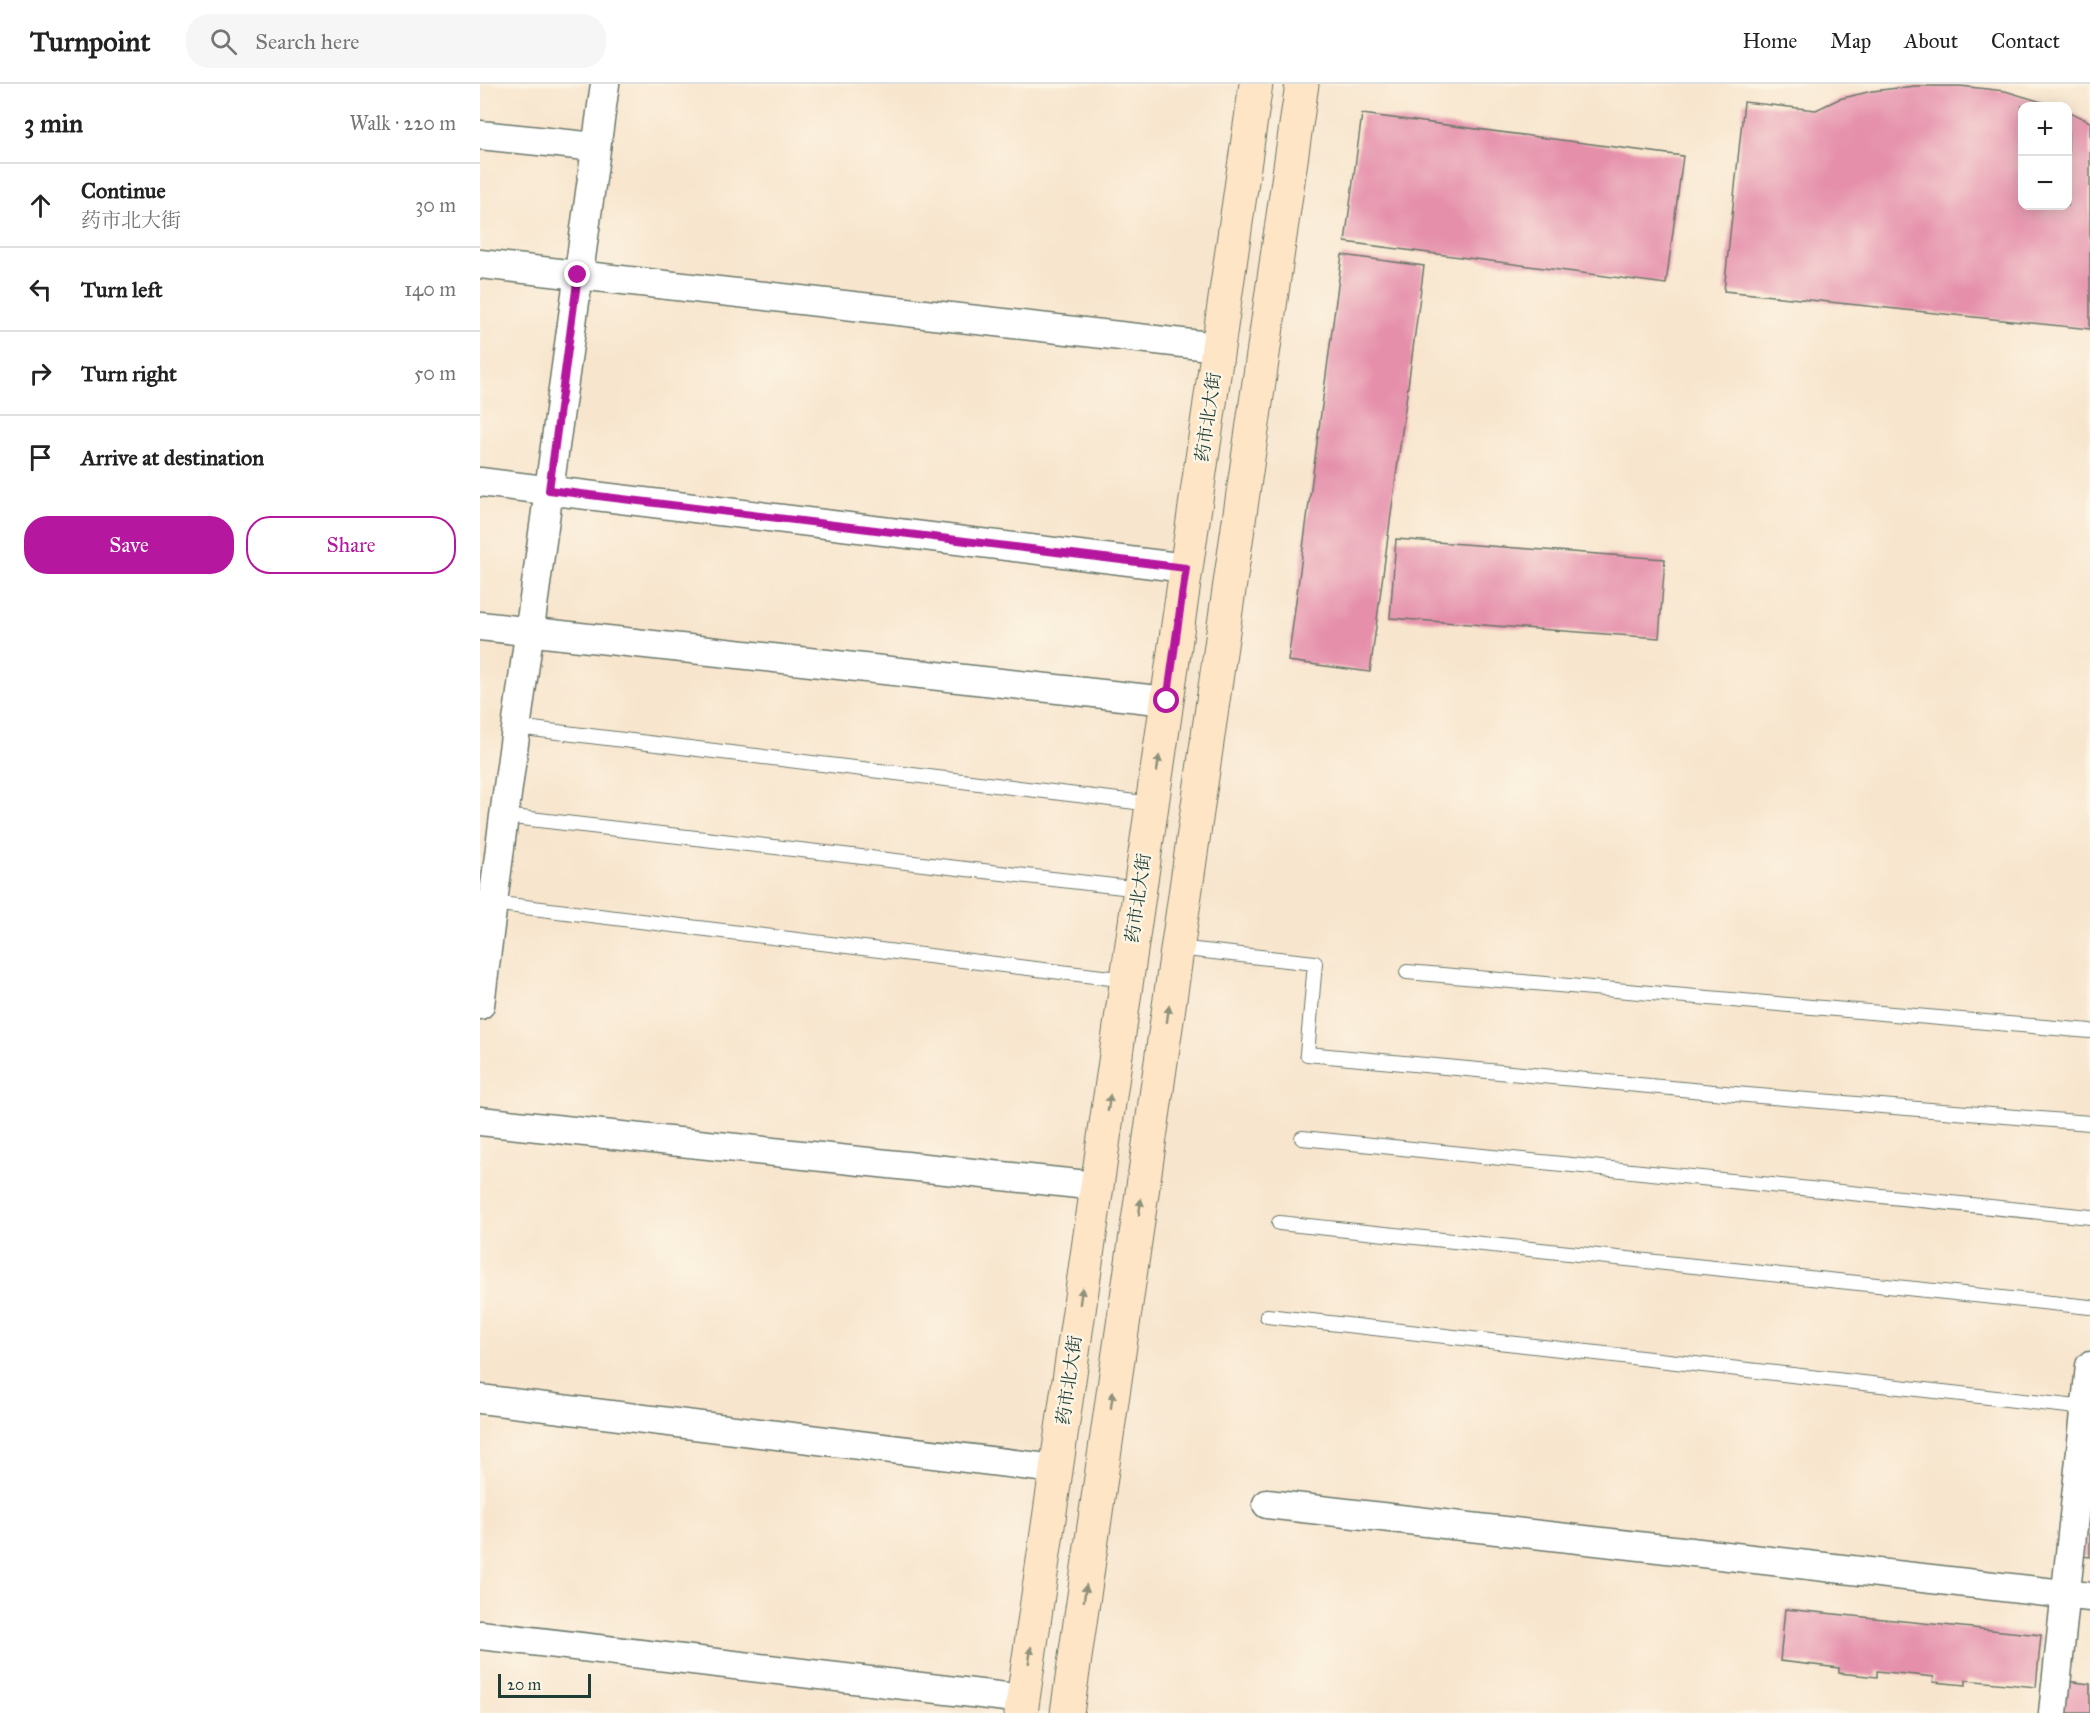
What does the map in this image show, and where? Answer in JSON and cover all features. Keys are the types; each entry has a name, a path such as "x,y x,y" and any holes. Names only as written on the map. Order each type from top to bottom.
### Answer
{"main road":[{"name":"药市北大街","path":"1022,1706 1256,84"},
{"path":"1067,1713 1302,84"}],"street":[{"path":"480,1005 492,903 605,84"},
{"path":"480,135 596,147"},
{"path":"480,264 1218,347"},
{"path":"480,482 1186,568"},
{"path":"480,626 1167,701"},
{"path":"480,1121 1097,1186"},
{"path":"2053,1713 2078,1596 2086,1408 2090,1366"},
{"path":"480,1399 1056,1468"},
{"path":"1267,1504 2078,1596"},
{"path":"480,1635 1022,1706"}],"lane":[{"path":"516,727 1152,804"},
{"path":"504,816 1140,889"},
{"path":"492,903 1127,980"},
{"path":"1178,948 1315,963 1307,1054 1735,1094 2090,1123"},
{"path":"1407,972 2090,1031"},
{"path":"1302,1138 2090,1217"},
{"path":"1279,1222 2090,1307"},
{"path":"1267,1316 2086,1408"}],"building":[{"path":"1915,86 1960,86 2005,91 2042,102 2018,102 2018,210 2072,210 2072,113 2090,122 2090,329 1724,291 1744,102 1816,110 1839,99 1872,91"},
{"path":"1362,114 1683,156 1666,284 1345,242"},
{"path":"1342,255 1424,266 1370,672 1288,661"},
{"path":"1396,539 1665,559 1659,638 1390,618"},
{"path":"2087,1508 2090,1509 2090,1557 2082,1556"},
{"path":"1785,1609 2041,1635 2036,1687 1966,1680 1966,1685 1933,1682 1934,1677 1877,1671 1877,1677 1839,1673 1839,1668 1780,1661"},
{"path":"2065,1681 2090,1684 2090,1713 2061,1713"}],"route":[{"path":"578,275 549,490 1186,568 1167,701"}]}
